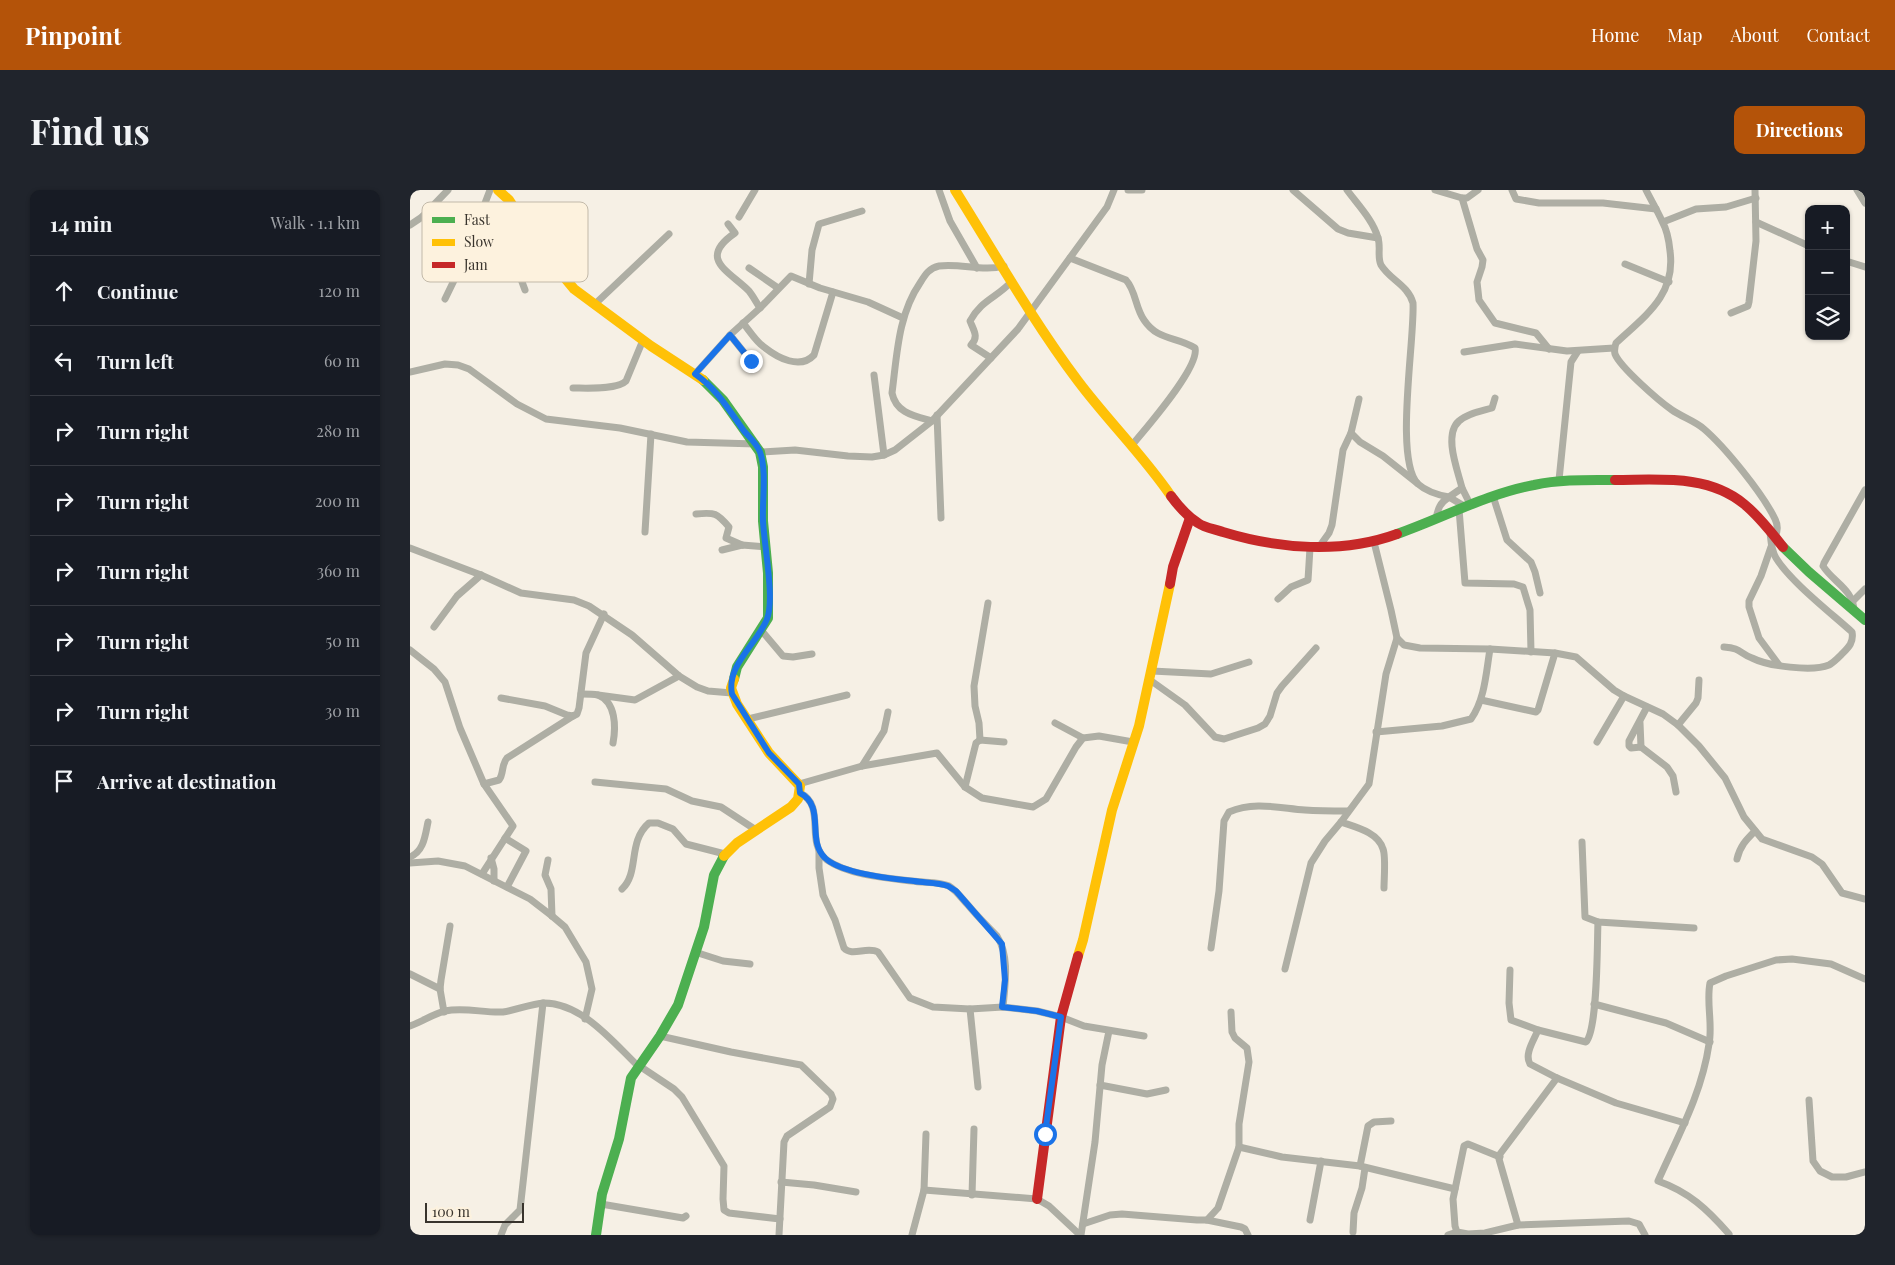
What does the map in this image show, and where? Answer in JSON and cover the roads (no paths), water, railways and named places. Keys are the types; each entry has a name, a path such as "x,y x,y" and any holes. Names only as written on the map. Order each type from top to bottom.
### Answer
{"street":[{"path":"436,202 448,190"},
{"path":"485,202 490,190"},
{"path":"498,190 510,202"},
{"path":"739,216 755,190"},
{"path":"939,190 950,221 977,268"},
{"path":"955,190 1055,350 1080,384 1153,468 1180,509 1199,524 1240,537 1315,547 1374,542 1493,496 1519,488 1559,480 1654,479 1685,481 1714,488 1735,498 1754,512 1772,538 1853,606 1865,620"},
{"path":"410,372 445,364 458,365 469,369 517,404 546,419 620,428 694,442 848,456 872,457 884,455 895,450 934,418 991,358 1031,312 1108,207 1114,190"},
{"path":"1128,190 1142,190"},
{"path":"1293,190 1338,229 1348,233 1378,238"},
{"path":"1346,190 1372,223 1378,238 1380,262 1407,290 1413,303 1406,424 1407,451 1417,483"},
{"path":"1435,190 1462,198 1467,198 1478,190"},
{"path":"1512,190 1516,198 1539,203 1603,203 1656,209"},
{"path":"1646,190 1663,222 1669,239 1672,262 1669,282 1657,303 1616,342 1614,348 1615,355 1638,382 1672,410 1703,428 1759,495 1776,520 1777,532 1772,538 1761,576 1749,601 1749,607 1760,638 1779,665"},
{"path":"1857,190 1865,203"},
{"path":"1663,222 1696,209 1726,207 1755,194 1756,241 1748,306 1731,312"},
{"path":"1462,198 1477,249 1483,260 1477,282 1479,300 1495,323 1536,333 1549,349"},
{"path":"809,284 813,244 819,224 862,211"},
{"path":"410,225 422,217"},
{"path":"1756,222 1805,244"},
{"path":"728,224 735,233 725,240 718,249 716,256 722,268 750,293 760,308"},
{"path":"594,305 669,234"},
{"path":"1070,258 1126,280 1131,285 1138,309 1144,320 1153,330 1164,337 1195,348 1194,359 1181,382 1165,406 1133,444"},
{"path":"1850,262 1865,268"},
{"path":"1625,264 1669,282"},
{"path":"934,418 902,411 894,400 892,393 902,318 914,292 932,268 941,266 997,268 1004,266"},
{"path":"749,268 778,288"},
{"path":"695,374 730,335 791,276 809,284 868,302 902,318"},
{"path":"991,358 970,345 975,341 976,336 970,321 979,307 995,294 1006,289 1012,281"},
{"path":"445,299 453,282"},
{"path":"522,282 525,290"},
{"path":"568,282 594,305 706,382 719,395 758,448 763,467 763,521 769,609 768,618 762,630 737,667 731,688 732,694 769,753 813,806 823,895 835,920 844,948 847,951 870,950 878,952 910,998 933,1007 970,1009 1002,1007 1037,1011 1061,1017 1084,1026 1144,1036"},
{"path":"743,323 763,347 794,363 809,360 814,355 833,292"},
{"path":"730,335 751,361"},
{"path":"573,388 623,384 643,340"},
{"path":"1464,352 1514,344 1578,351 1614,348"},
{"path":"1559,480 1571,362 1578,351"},
{"path":"874,376 884,455"},
{"path":"1495,398 1492,408 1466,416 1458,422 1452,438 1454,460 1462,488 1464,506 1465,583 1514,584 1523,587 1530,610 1531,652"},
{"path":"1278,599 1291,587 1308,580 1315,547 1329,533 1332,525 1343,450 1351,432 1359,399"},
{"path":"934,418 941,518"},
{"path":"1351,432 1360,442 1384,456 1435,495 1449,497 1464,506"},
{"path":"646,532 651,434"},
{"path":"1436,519 1442,502 1462,488"},
{"path":"1853,606 1850,594 1823,566 1865,490"},
{"path":"1493,496 1507,540 1531,562 1540,593"},
{"path":"696,514 714,513 718,515 729,527 726,538 742,545"},
{"path":"1036,1199 1061,1017 1083,940 1112,810 1151,675 1173,567 1190,518"},
{"path":"1724,647 1738,649 1751,658 1779,665 1810,667 1828,665 1851,645 1852,632 1797,582 1780,563 1772,538"},
{"path":"1285,969 1293,943 1310,868 1325,841 1369,784 1373,767 1376,732 1386,674 1396,638 1374,542"},
{"path":"722,550 742,545 766,547"},
{"path":"410,548 481,575 521,593 574,600 590,606 632,634 679,676 698,687 732,694"},
{"path":"434,627 457,596 481,575"},
{"path":"1853,606 1865,589"},
{"path":"980,740 974,686 988,603"},
{"path":"484,784 499,780 507,758 573,716 579,708 586,653 604,614"},
{"path":"762,630 784,656 794,657 812,654"},
{"path":"1396,638 1404,645 1420,648 1490,649 1556,653 1576,657 1614,690 1663,714 1678,725 1725,778 1744,817 1762,839 1812,857 1822,864 1842,893 1865,899"},
{"path":"1151,675 1185,705 1215,737 1224,739 1265,724 1282,686 1316,648"},
{"path":"1376,732 1460,723 1470,719 1477,710 1480,700 1490,649"},
{"path":"410,650 434,669 445,682 460,728 484,784 513,826 482,874"},
{"path":"1480,700 1536,712 1556,653"},
{"path":"1151,675 1211,674 1249,662"},
{"path":"581,694 635,700 679,676"},
{"path":"1678,725 1696,703 1699,680"},
{"path":"598,695 608,704 613,715 615,722 613,743"},
{"path":"748,719 847,695"},
{"path":"1597,742 1624,696"},
{"path":"501,698 545,706 573,716"},
{"path":"1647,707 1628,741 1629,746 1631,748 1641,747 1667,767 1673,776 1676,792"},
{"path":"862,766 884,731 888,712"},
{"path":"1640,721 1641,747"},
{"path":"1055,723 1083,738 1099,736 1133,742"},
{"path":"800,788 862,766 937,754 965,787 982,798 1033,807 1046,799 1083,738"},
{"path":"965,787 974,745 980,740 1004,742"},
{"path":"595,782 666,788 692,800 721,807 756,830"},
{"path":"596,1235 604,1187 618,1139 629,1084 638,1066 660,1036 678,1005 708,909 714,875 725,854 737,843 790,807 798,799 800,788"},
{"path":"1211,948 1219,891 1224,821 1229,812 1249,806 1281,806 1305,810 1348,811"},
{"path":"410,857 420,849 428,822"},
{"path":"1341,822 1366,831 1384,849 1384,888"},
{"path":"622,889 629,880 638,837 649,823 658,823 673,828 686,844 725,854"},
{"path":"1737,859 1743,843 1755,830"},
{"path":"505,838 526,852 508,887"},
{"path":"1582,842 1585,915 1588,918 1598,922 1694,928"},
{"path":"819,851 825,858 845,869 911,881 943,884 956,891 1002,944 1005,980 1002,1007"},
{"path":"492,858 494,881"},
{"path":"548,860 546,875 551,889 552,916"},
{"path":"410,864 432,861 450,862 465,866 530,899 565,927 586,962 592,989 585,1019"},
{"path":"1510,970 1509,1003 1511,1020 1538,1030 1586,1042 1591,1036 1598,922"},
{"path":"444,1012 440,989 450,926"},
{"path":"695,952 723,960 750,964"},
{"path":"1729,1234 1708,1211 1686,1193 1658,1180 1686,1123 1699,1089 1710,1042 1708,989 1710,983 1776,960 1792,959 1831,964 1865,979"},
{"path":"410,974 440,989"},
{"path":"501,1235 505,1225 520,1210 543,1003"},
{"path":"410,1026 444,1012 456,1010 503,1012 543,1003 569,1008 585,1019 638,1066 674,1089 682,1097 722,1160 725,1172 724,1210 729,1213 780,1219"},
{"path":"1594,1004 1666,1023 1710,1042"},
{"path":"970,1009 978,1087"},
{"path":"1207,1220 1218,1208 1239,1147 1239,1124 1249,1054 1232,1032 1231,1012"},
{"path":"1538,1030 1528,1054 1527,1060 1530,1064 1557,1078 1616,1103 1686,1123"},
{"path":"1081,1235 1095,1142 1100,1085 1108,1031"},
{"path":"660,1036 747,1056 801,1065 831,1094 833,1099 830,1107 785,1139 779,1235"},
{"path":"1518,1225 1500,1157 1502,1150 1557,1078"},
{"path":"1100,1085 1147,1094 1166,1090"},
{"path":"1809,1100 1813,1161 1820,1171 1832,1177 1846,1177 1865,1172"},
{"path":"1353,1232 1354,1213 1362,1188 1362,1167 1368,1126 1374,1122 1391,1120"},
{"path":"972,1195 974,1129"},
{"path":"912,1235 924,1190 926,1134"},
{"path":"1457,1232 1453,1199 1464,1144 1500,1157"},
{"path":"1239,1147 1282,1157 1362,1167 1455,1189"},
{"path":"1310,1220 1321,1161"},
{"path":"781,1182 856,1192"},
{"path":"924,1190 1036,1199 1049,1206 1081,1235"},
{"path":"601,1204 683,1218 686,1216"},
{"path":"1083,1224 1110,1215 1122,1214 1207,1220 1241,1227 1245,1229 1248,1235"},
{"path":"1448,1235 1457,1232 1468,1234 1485,1232 1518,1225 1629,1221 1639,1224 1645,1235"}]}
